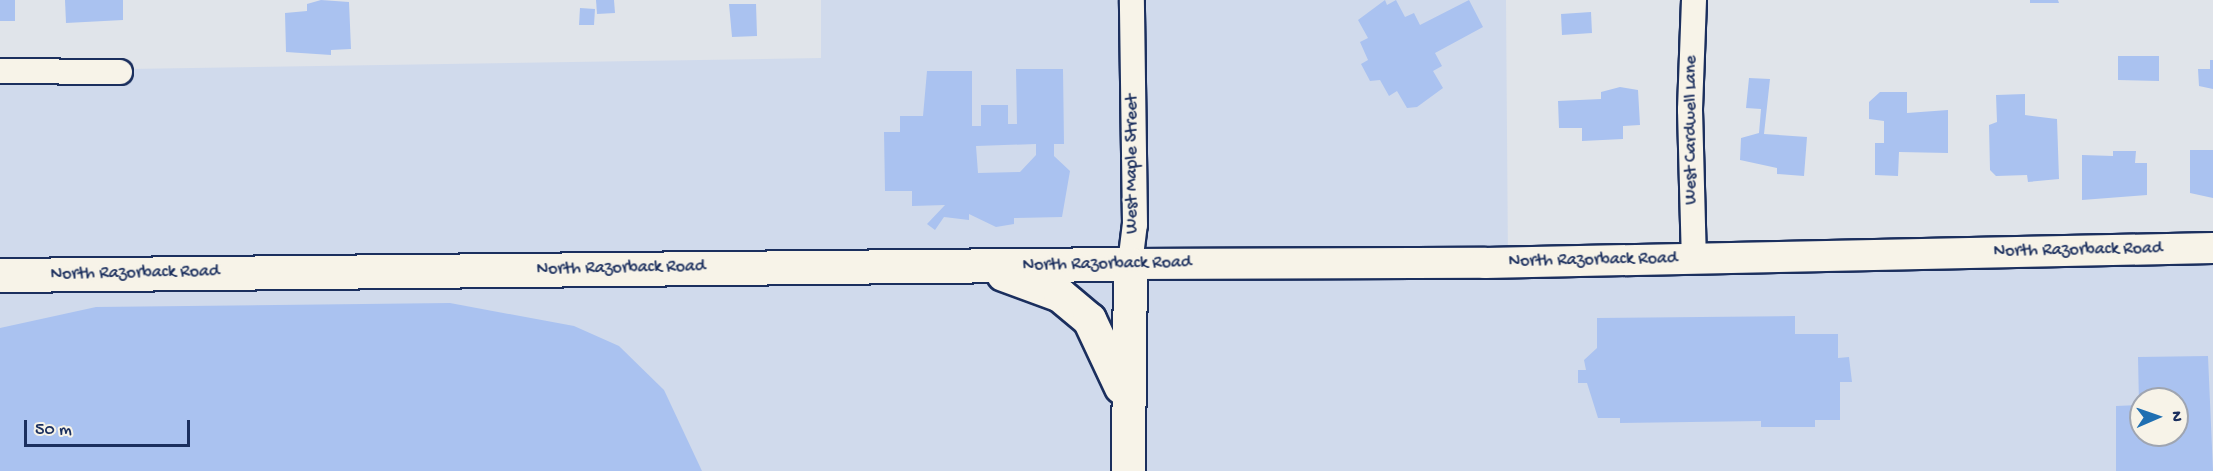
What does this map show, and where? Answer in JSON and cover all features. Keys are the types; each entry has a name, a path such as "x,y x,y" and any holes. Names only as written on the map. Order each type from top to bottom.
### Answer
{"main road":[{"name":"North Razorback Road","path":"0,275 1130,264"},
{"name":"West Maple Street","path":"1128,471 1130,264"},
{"path":"969,266 1060,295 1089,319 1127,401"}],"street":[{"name":"West Maple Street","path":"1130,264 1135,225 1132,0"},
{"name":"West Cardwell Lane","path":"1694,0 1690,110 1694,259"},
{"path":"0,71 120,72"},
{"name":"North Razorback Road","path":"1130,264 1694,259 2213,248"}],"shaded area":[{"path":"821,0 1506,0 1508,263 2213,248 2213,471 0,471 0,71 821,58"}],"building":[{"path":"0,0 15,0 15,21 0,21"},
{"path":"65,0 123,0 123,20 66,23"},
{"path":"321,0 349,2 351,49 331,50 331,55 286,52 285,13 307,11 307,4"},
{"path":"596,0 614,0 615,13 597,14"},
{"path":"1385,0 1387,5 1396,0 1405,17 1414,13 1420,25 1469,0 1483,27 1435,53 1442,66 1433,71 1443,88 1417,107 1407,108 1397,91 1389,96 1380,80 1370,81 1361,64 1368,60 1360,42 1368,38 1358,20"},
{"path":"2030,0 2058,0 2059,3 2030,3"},
{"path":"729,4 756,4 757,36 732,37"},
{"path":"580,8 595,9 594,25 579,25"},
{"path":"1591,12 1592,33 1562,35 1561,14"},
{"path":"2118,56 2159,56 2159,81 2118,80"},
{"path":"2210,60 2213,60 2213,89 2199,86 2198,69 2210,69"},
{"path":"1016,69 1063,69 1064,144 1054,144 1054,156 1070,171 1062,217 1014,218 1014,224 996,227 969,214 969,220 944,217 935,230 927,224 945,205 912,206 912,191 885,191 884,132 900,132 900,116 923,116 927,71 972,71 972,126 981,126 981,105 1008,105 1008,124 1017,124","holes":["1036,144 1036,155 1020,172 978,173 976,146"]},
{"path":"1749,78 1770,79 1764,134 1807,137 1804,176 1777,174 1777,168 1740,160 1741,138 1759,133 1761,109 1746,108"},
{"path":"1620,87 1638,90 1640,125 1623,126 1623,139 1582,141 1582,128 1559,128 1558,101 1601,99 1601,92"},
{"path":"1880,92 1907,92 1907,113 1948,110 1948,153 1899,152 1898,176 1875,175 1875,143 1884,143 1884,121 1869,119 1869,102"},
{"path":"2025,94 2025,115 2057,119 2059,179 2028,182 2027,175 1996,176 1990,170 1989,125 1997,122 1996,95"},
{"path":"2190,150 2213,150 2213,198 2190,193"},
{"path":"2113,151 2136,151 2135,163 2147,163 2147,195 2082,200 2082,155 2113,156"},
{"path":"450,303 574,326 619,346 664,390 702,471 0,471 0,328 96,307"},
{"path":"1795,316 1795,334 1838,334 1838,358 1849,357 1852,382 1840,382 1840,420 1815,420 1815,427 1761,427 1761,421 1620,423 1620,418 1598,418 1587,383 1578,383 1578,370 1586,370 1584,360 1597,348 1597,318"},
{"path":"2208,356 2213,471 2116,471 2116,406 2129,405 2129,447 2189,447 2189,387 2139,387 2138,357"}]}
